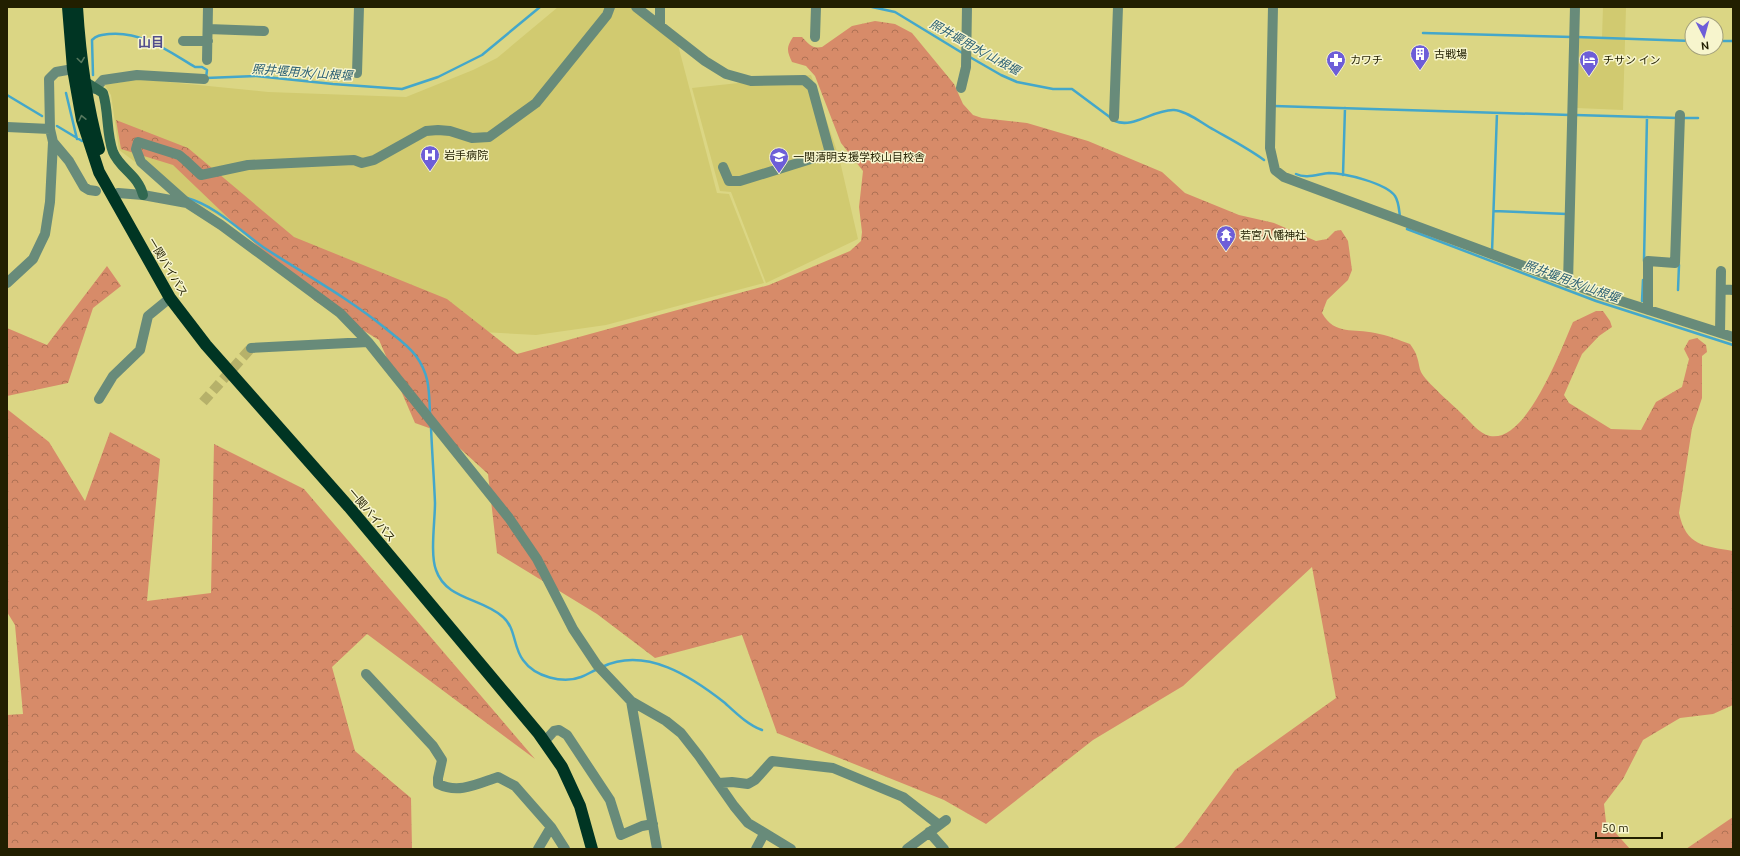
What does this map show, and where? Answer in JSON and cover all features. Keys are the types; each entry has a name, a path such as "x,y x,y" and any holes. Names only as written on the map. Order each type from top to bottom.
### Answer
{"highway":[{"name":"一関バイパス","path":"68,7 73,69 82,120 99,172 118,199 170,298 206,345 349,507 544,742 562,767 580,806 592,849"},
{"name":"一関バイパス","path":"77,7 84,81 96,138 118,199"}],"street":[{"path":"208,7 208,60"},
{"path":"357,73 359,7"},
{"path":"610,7 607,15 536,104 489,137 472,138 450,131 426,131 374,160 362,163 354,160 248,165 201,175 179,155 138,142 136,149 141,162 187,203 221,225 340,313 368,342 509,518 537,559 577,635 597,665 631,701 666,721 681,733 700,756 748,823 791,849"},
{"path":"636,7 660,24 705,61 726,74 751,80 804,80 812,87 830,154 740,181 729,181 723,167"},
{"path":"660,7 660,24"},
{"path":"815,37 816,7"},
{"path":"961,88 966,67 967,7"},
{"path":"1114,117 1118,7"},
{"path":"1273,7 1270,148 1275,170 1284,177 1568,283 1733,337"},
{"path":"1568,283 1575,7"},
{"path":"208,29 264,31"},
{"path":"183,41 208,41"},
{"path":"7,283 33,259 45,234 50,202 53,142 50,129 49,79 56,72 73,69"},
{"path":"95,88 102,80 137,75 204,79"},
{"path":"84,81 102,93 114,153 120,164 137,180 143,195"},
{"path":"1648,310 1648,261 1675,263 1680,115"},
{"path":"7,127 50,129"},
{"path":"53,142 69,161 84,187 89,190 96,191"},
{"path":"118,199 143,195 187,203"},
{"path":"1720,333 1721,271"},
{"path":"1721,289 1733,290"},
{"path":"99,399 113,376 140,350 148,316 170,298"},
{"path":"251,348 368,342"},
{"path":"366,674 433,746 442,760 438,784 447,788 458,789 473,786 498,777 515,786 551,827 565,849"},
{"path":"631,701 657,849"},
{"path":"544,742 554,731 559,730 567,735 610,800 621,835 642,826 653,824"},
{"path":"719,784 732,782 748,784 755,780 772,761 833,768 902,798 942,822 907,849"},
{"path":"538,849 551,827"},
{"path":"929,832 944,849"},
{"path":"756,849 764,834"}],"shaded area":[{"name":"岩手病院","path":"558,7 630,7 678,45 717,193 729,194 764,283 606,325 536,335 425,329 179,194 119,150 111,95 104,84 138,79 268,92 406,97 473,70 497,58"},
{"path":"1603,7 1626,7 1623,110 1577,108 1579,37 1602,38"},
{"name":"一関清明支援学校山目校舎","path":"811,75 839,157 858,239 766,283 731,192 720,191 692,88"}],"green space":[{"path":"875,21 895,24 912,33 954,84 963,104 973,115 982,118 1027,123 1088,141 1162,172 1185,193 1239,215 1274,223 1316,241 1327,239 1335,231 1341,230 1348,241 1352,270 1348,280 1327,300 1322,313 1327,320 1339,328 1379,334 1410,344 1418,359 1420,370 1433,387 1474,426 1486,435 1490,436 1504,434 1517,425 1541,392 1573,322 1596,311 1603,311 1612,327 1599,336 1582,354 1564,395 1569,403 1611,429 1641,430 1656,402 1682,387 1689,359 1684,349 1689,340 1697,338 1706,345 1707,352 1702,356 1702,398 1692,428 1679,513 1686,532 1692,538 1713,548 1733,551 1733,705 1713,714 1680,718 1643,740 1623,779 1604,804 1606,822 1630,849 1173,849 1182,842 1235,770 1336,698 1312,567 1183,686 1093,740 986,824 944,800 777,733 742,635 655,658 597,614 497,553 488,474 443,433 415,423 379,340 315,301 173,165 121,149 116,120 188,148 294,237 447,299 517,354 769,285 850,251 861,241 862,232 859,207 863,171 841,143 815,76 806,66 792,62 788,50 789,44 793,37 802,37 813,47 822,47 852,26"},
{"path":"107,266 121,286 93,308 68,383 7,396 7,328 47,345"},
{"path":"7,409 49,442 85,501 110,432 160,459 147,601 211,593 214,444 304,489 535,759 367,634 332,667 355,751 411,798 412,849 7,849 7,715 23,714 15,625 7,612"},
{"path":"1733,817 1733,849 1686,849"}],"waterway":[{"name":"照井堰用水/山根堰","path":"93,75 92,40 101,35 121,34 133,36 154,43 195,67 202,67 207,70 206,78 256,76 402,89 438,77 482,55 540,7"},
{"name":"照井堰用水/山根堰","path":"872,7 895,12 964,54"},
{"path":"1423,33 1572,37"},
{"path":"1577,37 1684,41"},
{"path":"1724,41 1733,41"},
{"name":"照井堰用水/山根堰","path":"968,56 1001,75 1017,82 1053,89 1072,89 1111,118"},
{"name":"照井堰用水/山根堰","path":"66,93 77,139"},
{"path":"7,95 42,116"},
{"path":"1274,106 1570,115"},
{"path":"1343,175 1345,108"},
{"name":"照井堰用水/山根堰","path":"1115,121 1129,123 1159,112 1174,110 1183,112 1264,160"},
{"path":"1492,252 1497,113"},
{"path":"1575,115 1678,118"},
{"path":"1644,261 1647,117"},
{"path":"1683,118 1698,118"},
{"path":"57,126 82,141"},
{"name":"照井堰用水/山根堰","path":"1296,174 1308,176 1336,173 1374,183 1390,191 1395,196 1398,203 1400,217"},
{"path":"187,198 208,207 227,219 263,247 356,306 406,345 416,356 424,370 428,384 430,414"},
{"path":"1494,211 1567,214"},
{"name":"照井堰用水/山根堰","path":"1407,229 1596,301 1733,345"},
{"path":"1678,290 1679,265"},
{"path":"1642,301 1643,280"},
{"path":"431,427 435,503 433,555 436,570 441,580 456,593 486,606 503,617 510,627 517,649 523,660 528,666 542,675 550,678 566,680 581,677 598,669"},
{"path":"602,667 619,661 635,660 652,662 668,667 698,683 747,722 762,730"}],"tunnel":[{"path":"203,402 251,348"}],"place":[{"name":"古戦場","path":"1420,71"},
{"name":"カワチ","path":"1336,77"},
{"name":"チサン イン","path":"1589,77"},
{"name":"岩手病院","path":"430,172"},
{"name":"一関清明支援学校山目校舎","path":"779,174"},
{"name":"若宮八幡神社","path":"1226,252"}],"district":[{"name":"山目","path":"151,42"}]}
